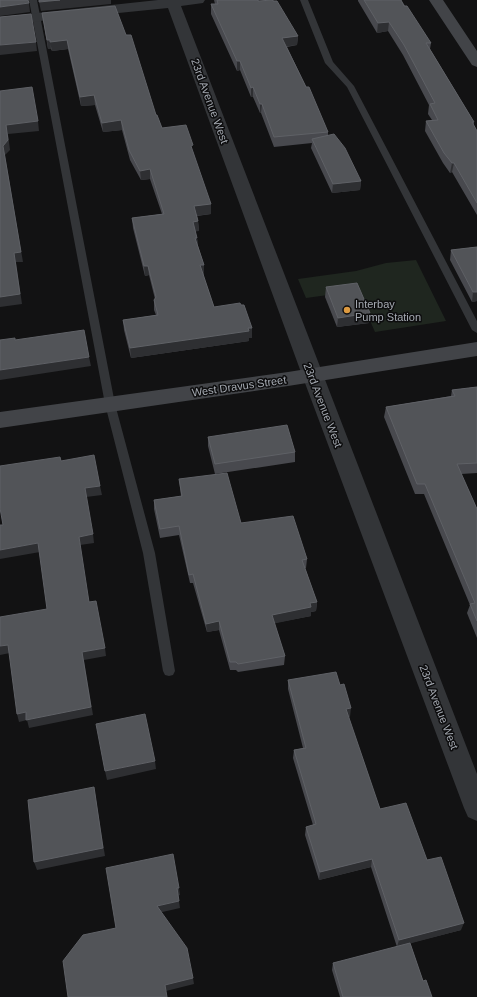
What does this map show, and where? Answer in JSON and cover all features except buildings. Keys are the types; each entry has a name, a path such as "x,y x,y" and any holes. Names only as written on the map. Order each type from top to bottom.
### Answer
{"street":[{"path":"0,21 172,1 198,0"},
{"path":"436,0 477,62"},
{"name":"23rd Avenue West","path":"172,1 312,375 477,808"},
{"name":"West Dravus Street","path":"0,420 312,375 477,349"}],"lane":[{"path":"33,0 110,404 149,553 169,672"},
{"path":"304,0 329,63 350,86 477,330"}],"shaded area":[{"path":"416,260 446,321 375,332 357,291 306,298 298,279 356,271 386,263"}],"place":[{"name":"Interbay Pump Station","path":"347,310"}]}
